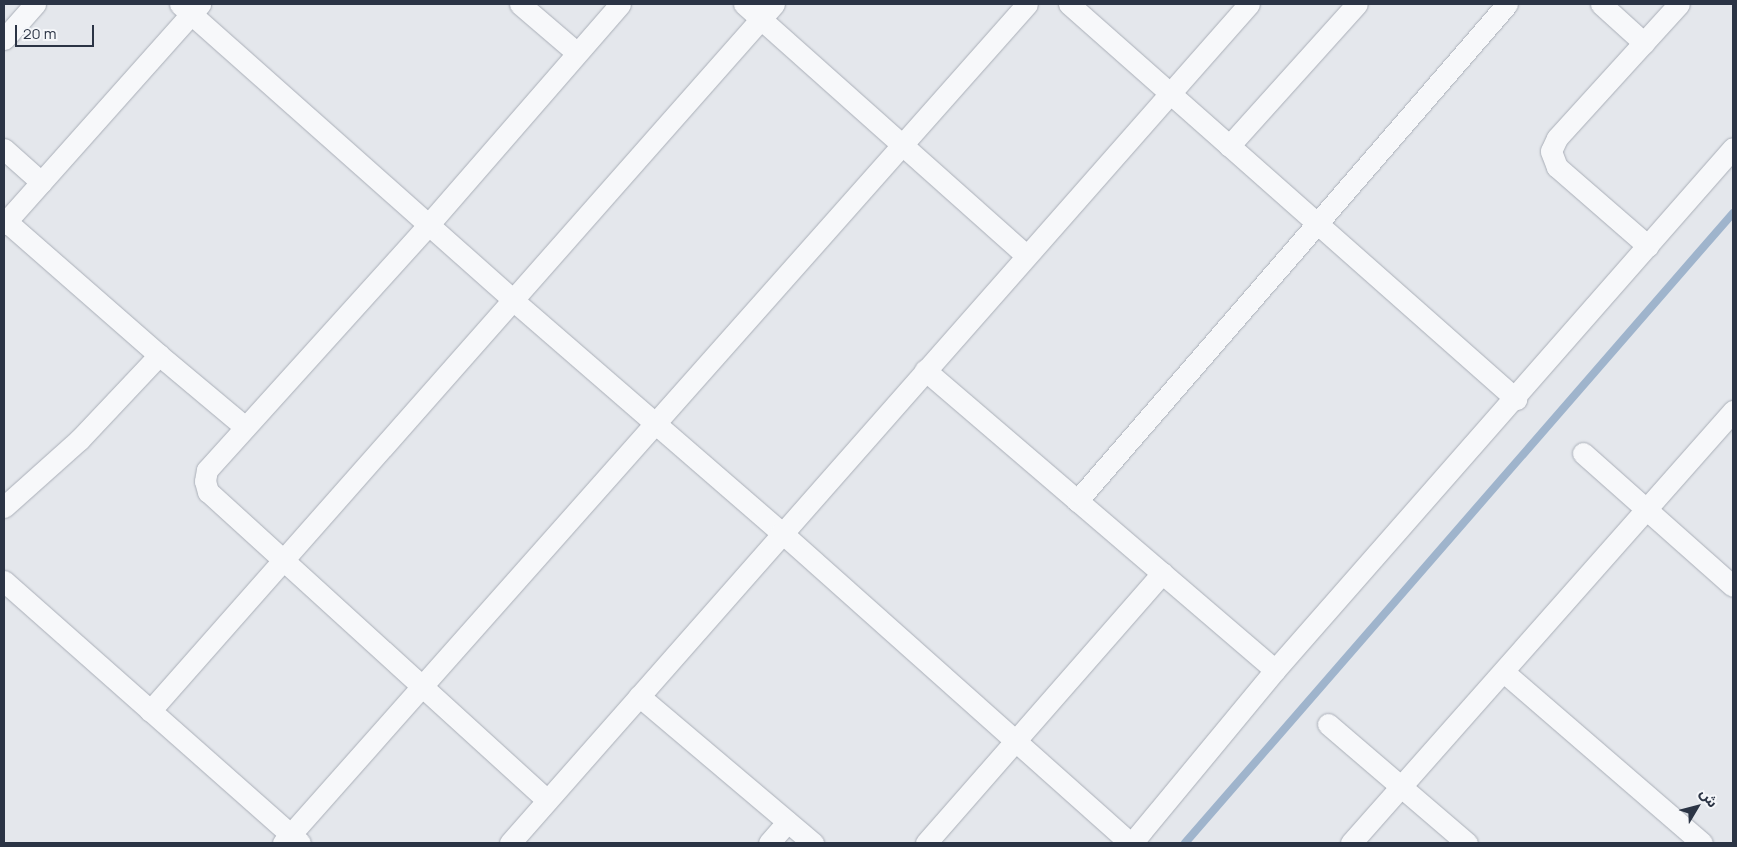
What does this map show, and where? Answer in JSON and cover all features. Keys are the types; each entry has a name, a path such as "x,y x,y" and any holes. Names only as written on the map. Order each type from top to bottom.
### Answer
{"street":[{"path":"4,39 35,4"},
{"path":"520,4 576,52"},
{"path":"547,800 208,492 207,470 429,224 576,52 620,4"},
{"path":"744,4 768,11 901,144 1026,255"},
{"path":"4,582 150,711 291,840 420,686 1027,4"},
{"path":"1069,4 1516,399"},
{"path":"510,843 781,532 1249,4"},
{"path":"1228,146 1357,4"},
{"path":"1077,501 1507,4"},
{"path":"1601,4 1644,42"},
{"path":"1648,246 1557,167 1551,152 1557,138 1679,4"},
{"path":"245,427 5,222 190,7 514,302 781,532 1014,742 1131,843 1275,670 1516,399 1733,148"},
{"path":"150,711 514,302 768,11"},
{"path":"4,149 41,182"},
{"path":"4,507 79,440 159,355"},
{"path":"925,370 1275,670"},
{"path":"1351,843 1400,786 1505,673 1646,508 1733,411"},
{"path":"1584,453 1733,586"},
{"path":"926,843 1162,573"},
{"path":"1505,673 1702,843"},
{"path":"639,696 813,843"},
{"path":"1328,724 1467,843"},
{"path":"769,843 787,822"}],"waterway":[{"path":"1185,843 1733,213"}]}
